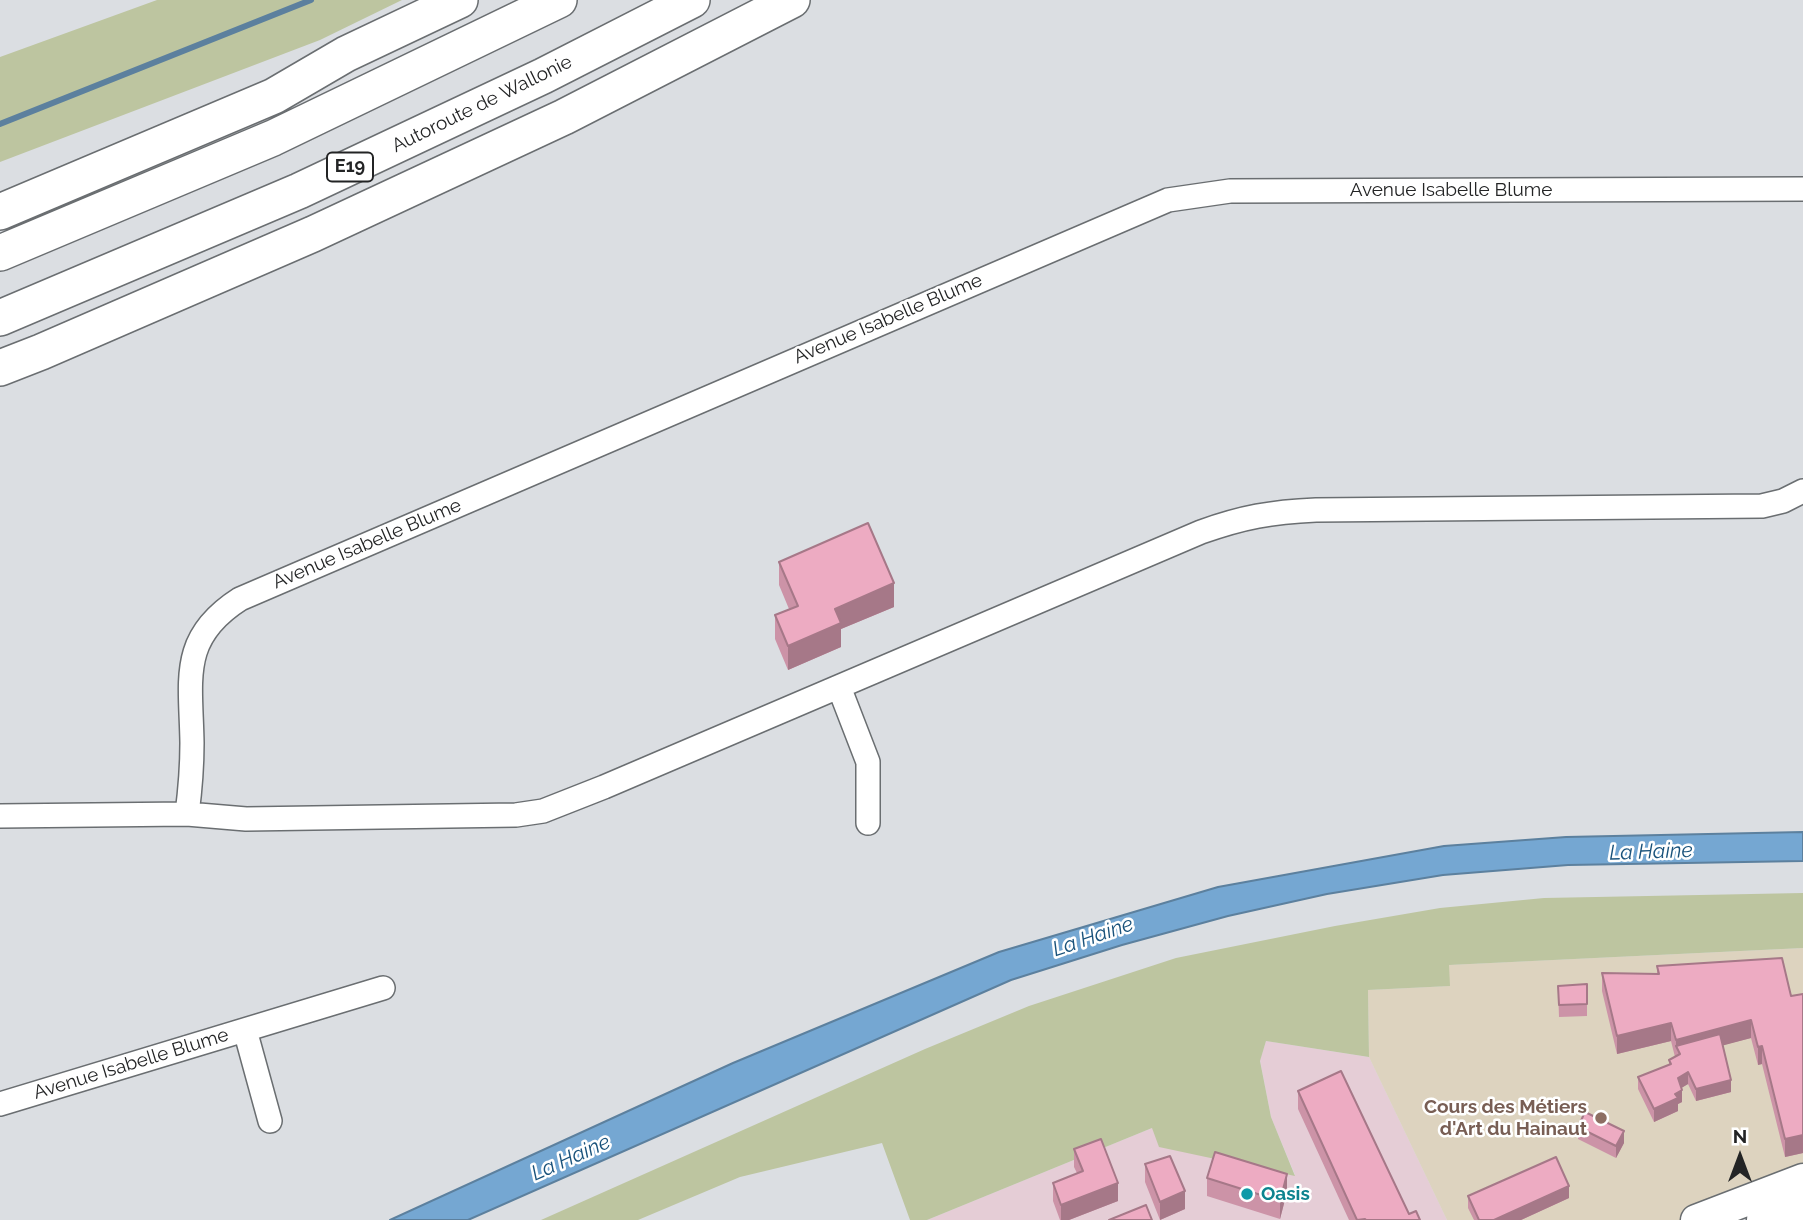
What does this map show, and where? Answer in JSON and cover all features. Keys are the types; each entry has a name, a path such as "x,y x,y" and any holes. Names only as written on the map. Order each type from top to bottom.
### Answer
{"highway":[{"path":"0,212 274,96 346,54 460,0"},
{"path":"0,253 273,138 559,0"},
{"name":"Autoroute de Wallonie","path":"0,318 299,191 543,76 692,0"},
{"path":"0,368 313,234 564,117 792,0"},
{"path":"0,187 263,83 346,54"}],"main road":[{"path":"1696,1220 1803,1179"},
{"path":"1762,1220 1803,1204"}],"street":[{"name":"Avenue Isabelle Blume","path":"187,814 192,747 191,664 207,628 233,603 1153,205 1175,198 1230,191 1803,189"},
{"path":"0,816 187,814 246,819 531,814 592,792 1239,518 1315,510 1762,506 1783,501 1803,491"},
{"path":"839,687 867,762 868,823"},
{"name":"Avenue Isabelle Blume","path":"0,1104 383,988"},
{"path":"245,1030 270,1121"}],"shaded area":[{"name":"Cours des Métiers d'Art du Hainaut","path":"1803,948 1803,1179 1696,1220 1447,1220 1369,1057 1368,990 1449,986 1448,965"},
{"path":"1266,1041 1369,1057 1447,1220 927,1220 1152,1128 1295,1175 1271,1117 1260,1060"}],"green space":[{"path":"157,0 402,0 320,40 0,162 0,57"},
{"path":"1803,893 1803,948 1449,965 1450,986 1368,990 1369,1057 1266,1041 1260,1061 1271,1117 1295,1176 1159,1147 1152,1128 927,1220 910,1220 882,1143 740,1177 638,1220 541,1220 925,1049 1029,1006 1176,958 1440,908 1544,898"}],"water":[{"name":"La Haine","path":"1803,832 1803,861 1568,865 1443,875 1327,894 1228,916 1122,945 1011,980 468,1220 390,1220 733,1063 999,952 1218,887 1444,846 1566,837"}],"building":[{"path":"868,523 894,583 835,609 841,623 788,646 775,615 798,606 779,562"},
{"path":"1782,958 1791,996 1803,994 1803,1135 1785,1139 1762,1046 1758,1047 1751,1020 1676,1040 1671,1023 1617,1036 1602,973 1659,974 1657,966"},
{"path":"1587,984 1587,1004 1559,1005 1558,986"},
{"path":"1720,1034 1731,1080 1696,1089 1688,1072 1678,1078 1682,1090 1675,1094 1678,1098 1654,1109 1638,1077 1671,1064 1669,1060 1680,1054 1676,1046"},
{"path":"1341,1071 1409,1214 1416,1211 1420,1220 1357,1220 1298,1091"},
{"path":"1585,1112 1624,1131 1616,1146 1578,1127"},
{"path":"1101,1139 1118,1183 1061,1205 1053,1183 1083,1171 1074,1149"},
{"path":"1215,1152 1287,1174 1280,1201 1207,1178"},
{"path":"1170,1156 1185,1191 1160,1202 1145,1164"},
{"path":"1556,1157 1569,1186 1494,1220 1479,1220 1468,1196"},
{"path":"1146,1205 1152,1220 1109,1220"}],"waterway":[{"path":"0,124 311,0"}],"place":[{"name":"Cours des Métiers d'Art du Hainaut","path":"1601,1118"},
{"name":"Oasis","path":"1247,1194"}]}
